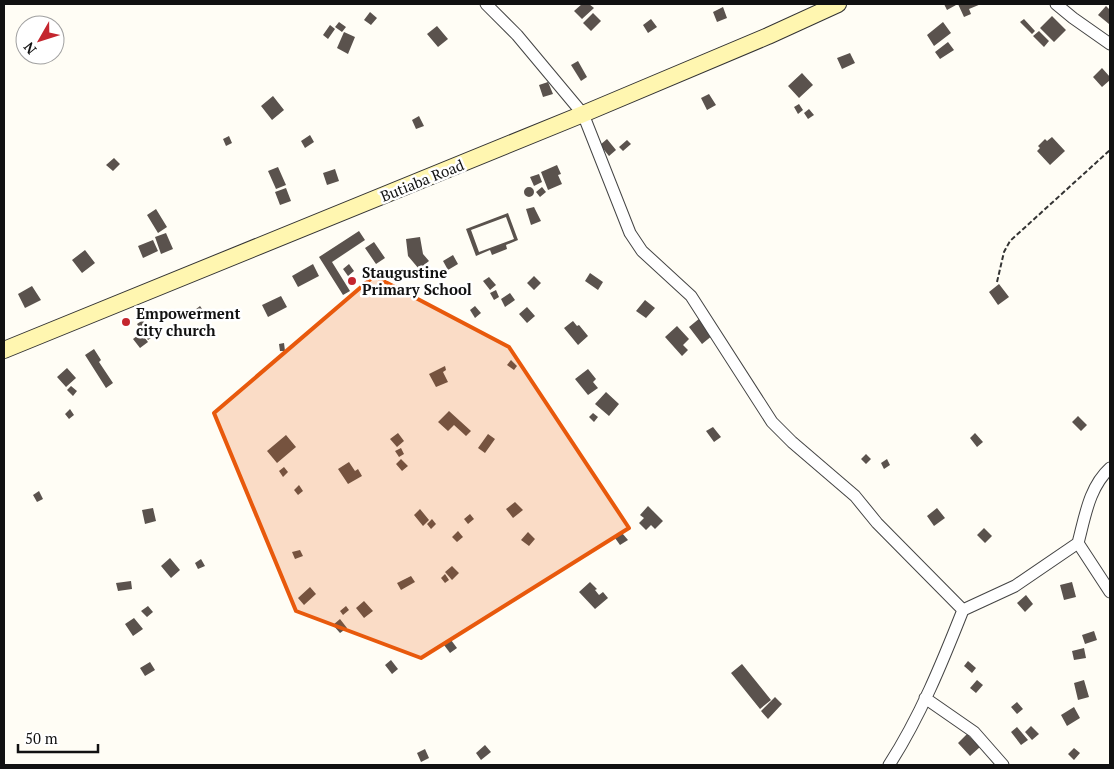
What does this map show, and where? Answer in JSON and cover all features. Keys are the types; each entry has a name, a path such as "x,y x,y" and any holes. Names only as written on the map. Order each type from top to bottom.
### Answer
{"main road":[{"name":"Butiaba Road","path":"4,350 583,114 768,36 838,4"}],"street":[{"path":"486,4 517,36 583,114 630,233 642,252 691,296 772,422 792,442 855,496 877,523 964,610"},
{"path":"1056,4 1110,44"},
{"path":"888,765 903,743 936,675 964,610 1015,586 1078,543 1092,494 1110,468"},
{"path":"1078,543 1110,592"},
{"path":"925,698 974,732 1002,765"}],"path":[{"path":"997,282 1004,252 1010,241 1110,150"}],"highlighted area":[{"path":"374,276 509,347 629,528 421,658 296,611 214,413"}],"building":[{"path":"582,4 589,4 594,8 582,19 574,11"},
{"path":"944,4 956,4 956,5 947,10"},
{"path":"958,4 981,4 969,9 971,14 964,17"},
{"path":"1106,6 1110,10 1109,24 1098,15"},
{"path":"723,7 727,18 717,22 713,12"},
{"path":"370,12 377,18 371,25 364,20"},
{"path":"593,13 601,21 591,31 583,23"},
{"path":"1052,16 1066,30 1054,42 1040,28"},
{"path":"651,19 657,27 648,33 643,25"},
{"path":"1024,19 1035,31 1032,34 1020,22"},
{"path":"339,22 346,27 342,32 335,27"},
{"path":"943,22 951,33 934,46 927,35"},
{"path":"330,25 335,29 328,39 323,35"},
{"path":"437,26 448,39 438,47 427,34"},
{"path":"1039,31 1049,41 1044,47 1033,36"},
{"path":"344,32 355,37 348,54 337,48"},
{"path":"948,42 954,50 940,59 935,52"},
{"path":"850,53 855,63 842,69 837,58"},
{"path":"578,61 587,77 581,81 571,65"},
{"path":"1102,68 1110,77 1110,80 1102,87 1093,77"},
{"path":"802,73 813,85 799,98 788,86"},
{"path":"548,82 553,94 543,97 539,85"},
{"path":"709,94 716,105 707,110 701,98"},
{"path":"273,96 284,110 272,120 261,106"},
{"path":"799,104 803,110 798,114 794,107"},
{"path":"809,109 814,115 808,119 804,113"},
{"path":"419,116 424,126 416,129 412,120"},
{"path":"310,135 314,142 305,148 301,141"},
{"path":"229,136 232,143 226,146 223,139"},
{"path":"1052,137 1065,151 1050,165 1037,151 1040,148 1038,146 1045,139 1047,141"},
{"path":"607,139 616,150 609,156 600,145"},
{"path":"627,140 631,144 623,151 619,147"},
{"path":"114,158 120,164 113,171 106,165"},
{"path":"557,165 561,174 558,175 562,184 548,190 541,172"},
{"path":"278,167 286,185 276,189 268,171"},
{"path":"335,169 339,181 327,185 323,173"},
{"path":"539,174 542,182 534,186 530,177"},
{"path":"527,187 531,187 534,192 533,196 527,197 524,194 524,190"},
{"path":"542,187 546,192 540,197 536,192"},
{"path":"286,188 291,201 280,205 275,192"},
{"path":"534,207 541,221 531,225 526,209"},
{"path":"156,209 167,227 158,233 147,215"},
{"path":"508,213 518,240 506,245 507,249 492,255 490,250 476,256 466,229","holes":["506,217 514,239 479,252 471,230"]},
{"path":"359,231 365,240 332,262 350,291 343,295 319,257"},
{"path":"166,233 173,249 161,254 155,237"},
{"path":"420,237 423,254 429,261 419,269 408,256 406,239"},
{"path":"153,240 158,251 143,258 138,246"},
{"path":"374,242 385,258 376,264 365,248"},
{"path":"85,250 95,263 82,273 72,260"},
{"path":"453,255 458,264 448,270 443,261"},
{"path":"313,264 319,276 298,287 292,276"},
{"path":"349,264 354,271 348,276 343,269"},
{"path":"368,269 372,274 366,280 361,275"},
{"path":"590,273 603,282 598,290 585,281"},
{"path":"534,276 541,283 534,290 527,283"},
{"path":"489,277 496,285 490,290 483,281"},
{"path":"999,284 1009,297 998,305 989,292"},
{"path":"32,286 41,300 25,308 18,294"},
{"path":"496,290 499,297 494,300 490,293"},
{"path":"510,293 515,300 505,307 501,299"},
{"path":"281,296 287,307 268,317 262,305"},
{"path":"645,300 655,308 646,318 636,311"},
{"path":"200,306 205,313 195,320 190,314"},
{"path":"475,306 481,313 475,318 470,310"},
{"path":"527,307 535,316 527,323 519,314"},
{"path":"700,318 713,335 702,344 689,327"},
{"path":"143,320 154,336 148,340 137,324"},
{"path":"573,321 588,336 578,345 564,328"},
{"path":"677,326 689,339 683,345 688,350 682,356 665,337"},
{"path":"141,333 148,342 140,348 133,339"},
{"path":"284,343 285,351 280,351 279,344"},
{"path":"94,349 101,360 99,362 113,383 106,388 85,355"},
{"path":"511,360 517,366 514,370 507,365"},
{"path":"445,366 446,370 443,372 448,382 436,387 429,374"},
{"path":"67,368 76,378 66,387 57,377"},
{"path":"588,369 596,379 593,382 598,388 588,395 575,379"},
{"path":"71,386 77,391 73,396 67,390"},
{"path":"606,392 619,404 609,416 595,404"},
{"path":"70,409 74,415 69,419 65,414"},
{"path":"449,411 471,431 466,436 454,425 448,431 438,422"},
{"path":"593,413 598,417 594,422 589,417"},
{"path":"1078,416 1087,425 1081,431 1072,422"},
{"path":"713,427 721,437 714,442 706,431"},
{"path":"398,433 404,441 397,447 390,439"},
{"path":"975,433 983,442 977,447 970,438"},
{"path":"488,434 495,439 485,453 478,448"},
{"path":"286,435 296,447 277,463 267,451"},
{"path":"401,448 404,454 399,457 395,451"},
{"path":"866,454 871,459 866,464 861,459"},
{"path":"401,459 408,466 402,471 396,464"},
{"path":"887,459 890,465 884,469 881,463"},
{"path":"349,462 355,471 358,469 362,476 348,484 338,469"},
{"path":"284,467 288,472 283,477 279,471"},
{"path":"299,485 303,491 298,495 294,490"},
{"path":"39,491 43,499 37,502 33,495"},
{"path":"515,502 523,510 513,518 506,509"},
{"path":"648,506 663,521 655,529 651,525 646,530 639,523 644,518 640,515"},
{"path":"153,508 156,521 145,524 142,510"},
{"path":"937,508 945,518 934,526 927,516"},
{"path":"420,509 429,520 423,526 414,515"},
{"path":"470,514 474,519 468,524 464,519"},
{"path":"432,519 436,524 431,529 427,524"},
{"path":"984,528 992,536 985,543 977,535"},
{"path":"458,531 463,537 457,542 452,537"},
{"path":"528,532 535,539 529,546 521,540"},
{"path":"622,533 628,540 620,545 615,538"},
{"path":"300,550 303,556 295,559 292,552"},
{"path":"170,558 180,570 171,578 161,566"},
{"path":"201,559 205,566 198,569 195,563"},
{"path":"452,566 459,573 452,580 445,572"},
{"path":"445,574 449,580 445,583 441,578"},
{"path":"411,576 415,582 401,590 397,583"},
{"path":"131,581 132,589 118,591 116,583"},
{"path":"590,582 597,589 595,590 599,595 603,592 608,598 595,609 579,592"},
{"path":"1072,582 1076,597 1064,600 1060,585"},
{"path":"310,587 316,594 304,605 298,598"},
{"path":"1026,595 1033,604 1025,612 1017,603"},
{"path":"364,601 373,611 364,618 356,608"},
{"path":"148,606 153,612 147,617 141,611"},
{"path":"346,606 349,610 343,615 340,611"},
{"path":"134,618 143,629 133,636 125,624"},
{"path":"340,619 347,628 340,633 333,625"},
{"path":"1094,631 1097,640 1085,644 1082,635"},
{"path":"451,640 457,648 450,653 444,645"},
{"path":"1084,648 1086,658 1074,660 1072,651"},
{"path":"391,660 398,669 392,674 385,665"},
{"path":"968,661 976,668 972,673 964,666"},
{"path":"150,662 155,670 145,676 140,668"},
{"path":"742,664 771,700 760,709 731,673"},
{"path":"977,680 983,685 976,693 970,688"},
{"path":"1084,680 1089,697 1078,700 1074,683"},
{"path":"775,697 782,704 768,719 761,711"},
{"path":"1017,702 1023,709 1017,714 1011,707"},
{"path":"1074,707 1080,718 1067,726 1061,715"},
{"path":"1031,726 1039,734 1032,740 1025,732"},
{"path":"1017,727 1028,740 1021,745 1011,732"},
{"path":"967,734 980,747 970,756 958,743"},
{"path":"485,745 491,752 481,760 476,753"},
{"path":"1074,748 1080,753 1074,760 1068,754"},
{"path":"425,749 429,758 421,762 417,753"}],"place":[{"name":"Staugustine Primary School","path":"352,281"},
{"name":"Empowerment city church","path":"126,322"}]}
